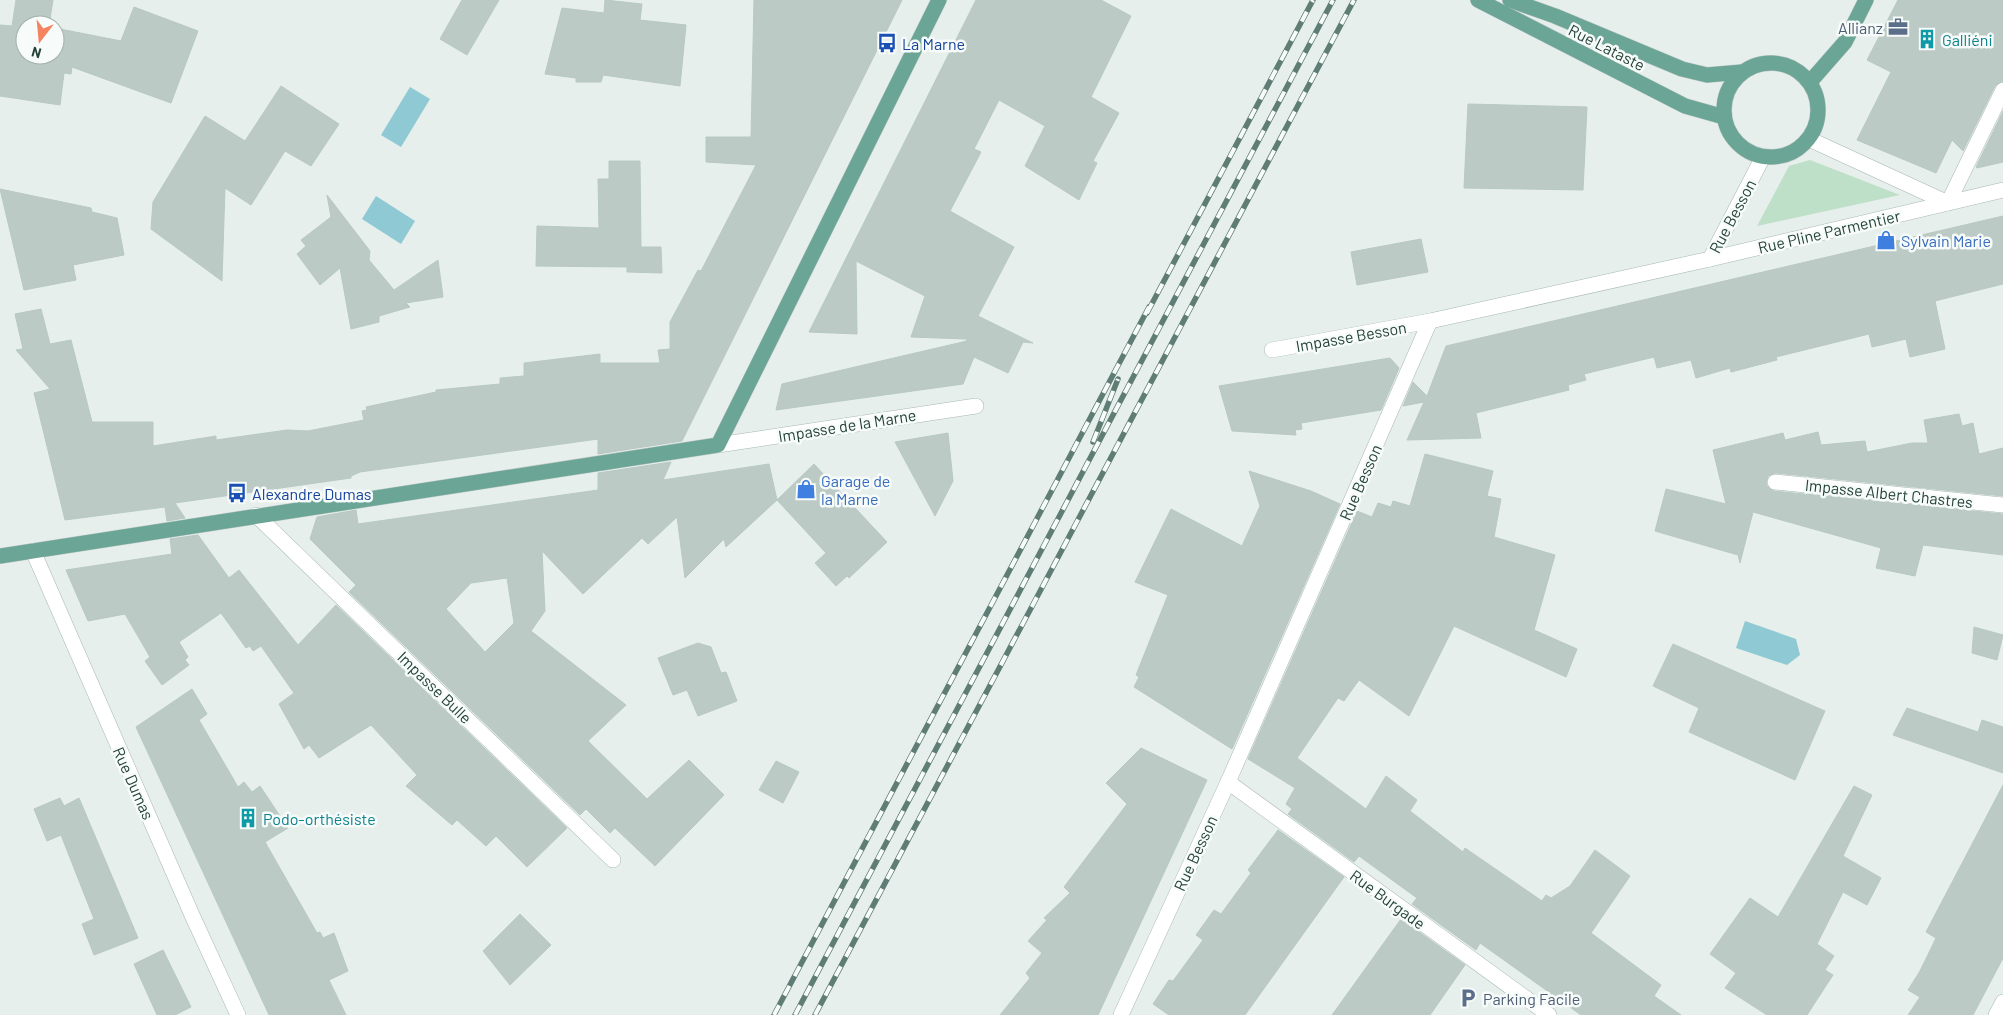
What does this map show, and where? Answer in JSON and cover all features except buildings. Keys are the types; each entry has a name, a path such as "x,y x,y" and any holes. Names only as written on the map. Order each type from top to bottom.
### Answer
{"main road":[{"path":"0,556 718,445 939,0"},
{"name":"Rue Lataste","path":"1478,0 1685,106 1724,117"},
{"name":"Rue Lataste","path":"1510,0 1555,16 1682,69 1707,75 1742,72"},
{"path":"1810,82 1846,42 1866,0"},
{"path":"1770,62 1786,64 1799,71 1810,82 1816,95 1819,111 1816,125 1809,139 1800,148 1788,154 1763,157 1749,152 1737,143 1728,131 1724,117 1727,92 1742,72 1756,64 1770,62"}],"street":[{"path":"1948,203 2003,90"},
{"name":"Rue Pline Parmentier","path":"1809,139 1948,203"},
{"name":"Rue Besson","path":"1126,1013 1430,322 1710,259 1763,157"},
{"name":"Rue Pline Parmentier","path":"1710,259 2003,190"},
{"name":"Impasse Besson","path":"1272,350 1430,322"},
{"name":"Impasse de la Marne","path":"718,445 976,406"},
{"name":"Impasse Albert Chastres","path":"1775,482 2003,505"},
{"name":"Impasse Bulle","path":"256,515 613,860"},
{"name":"Rue Dumas","path":"32,551 238,1015"},
{"name":"Rue Burgade","path":"1228,782 1549,1015"},
{"path":"1996,1015 2003,1002"}],"green space":[{"path":"1810,160 1900,195 1757,226 1789,166"}],"water":[{"path":"410,87 430,99 401,147 381,135"},
{"path":"376,196 415,221 401,244 362,219"},
{"path":"1745,621 1796,639 1800,655 1787,665 1736,648"}],"railway":[{"path":"1147,313 1313,0"},
{"path":"795,1015 1333,0"},
{"path":"815,1015 1354,0"},
{"path":"774,1015 1149,307"},
{"path":"1093,442 1118,379"}],"place":[{"name":"Allianz","path":"1898,27"},
{"name":"Galliéni","path":"1927,39"},
{"name":"La Marne","path":"887,43"},
{"name":"Sylvain Marie","path":"1886,240"},
{"name":"Garage de la Marne","path":"806,489"},
{"name":"Alexandre Dumas","path":"237,493"},
{"name":"Podo-orthésiste","path":"248,818"},
{"name":"Parking Facile","path":"1468,998"}]}
